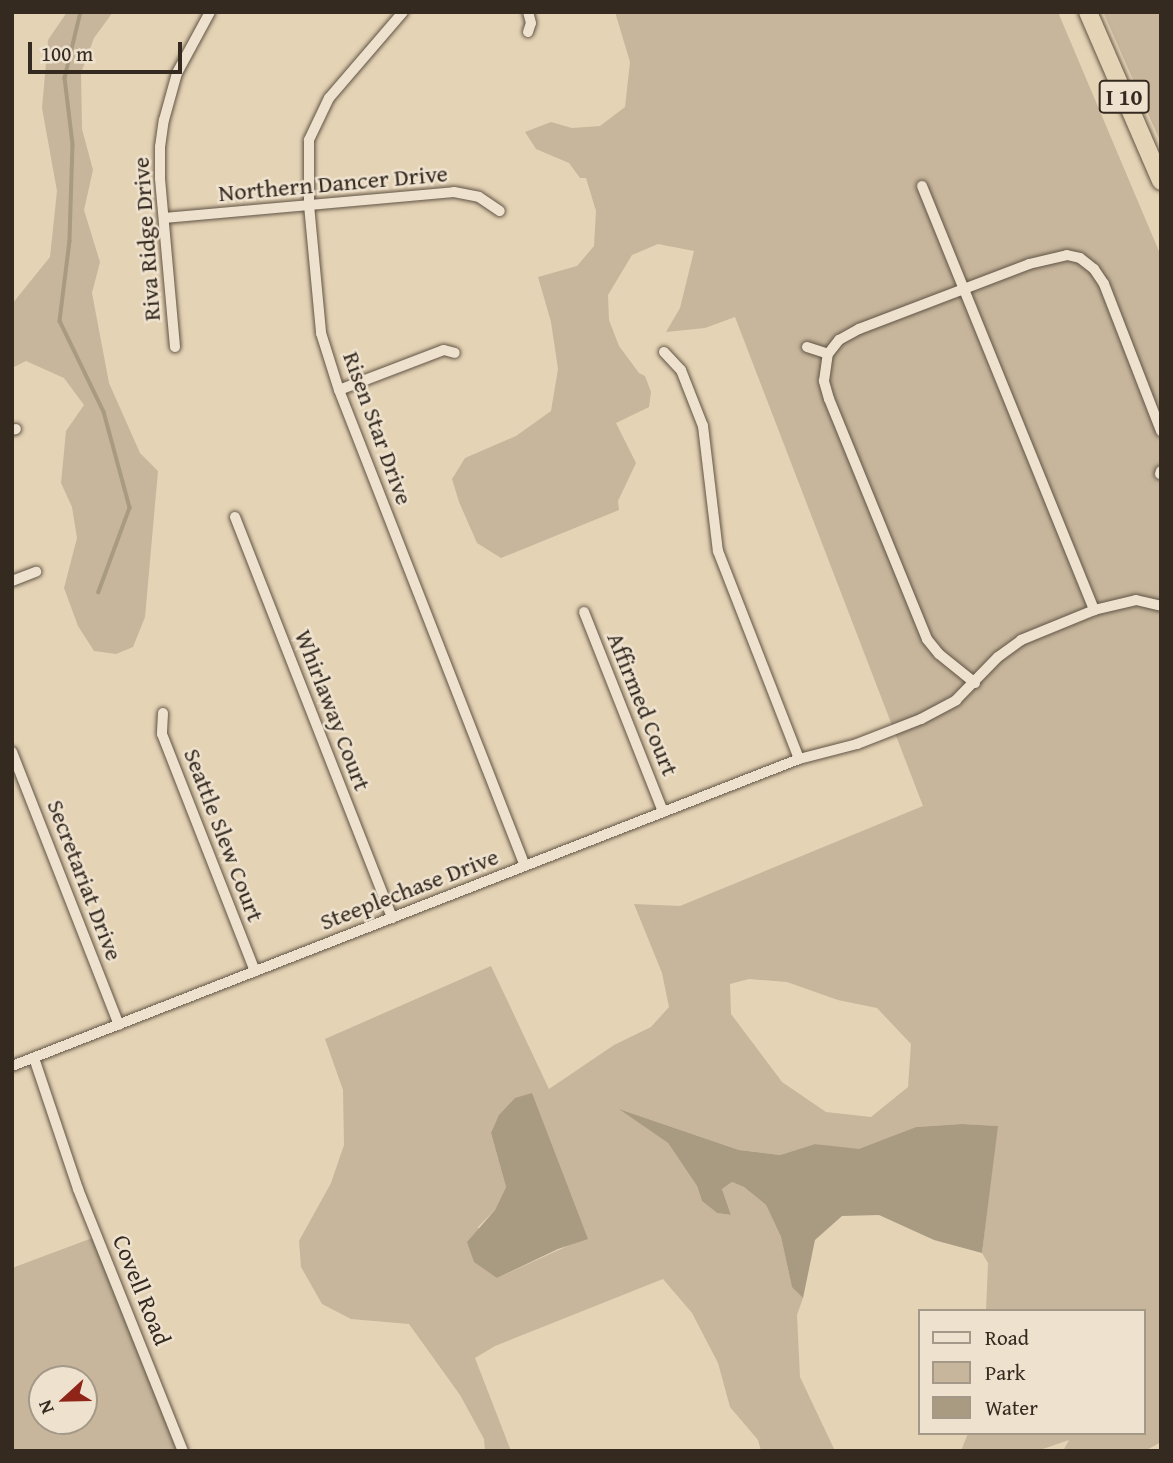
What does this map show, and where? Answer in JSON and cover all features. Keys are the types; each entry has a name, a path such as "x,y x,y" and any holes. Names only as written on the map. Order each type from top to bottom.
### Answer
{"highway":[{"name":"I 10","path":"1088,12 1161,181"}],"street":[{"name":"Riva Ridge Drive","path":"176,347 160,147 169,98 186,53 210,12"},
{"name":"Risen Star Drive","path":"403,12 329,98 309,140 309,205 321,333 339,390 525,866"},
{"path":"528,12 531,23 528,32"},
{"path":"922,186 1094,610"},
{"name":"Northern Dancer Drive","path":"164,218 454,192 479,197 500,211"},
{"path":"975,683 939,654 927,639 829,399 824,382 828,354 839,341 859,329 1054,256 1080,258 1094,269 1104,284 1161,430"},
{"path":"807,347 828,354"},
{"path":"339,390 444,350 455,353"},
{"path":"664,352 681,370 703,426 718,551 799,759"},
{"name":"Whirlaway Court","path":"235,517 392,918"},
{"path":"12,581 36,572"},
{"name":"Steeplechase Drive","path":"12,1066 799,759 857,744 921,719 956,700 998,657 1021,640 1094,610 1136,600 1161,606"},
{"name":"Affirmed Court","path":"584,612 663,812"},
{"name":"Seattle Slew Court","path":"163,713 162,734 255,971"},
{"name":"Secretariat Drive","path":"12,752 119,1025"},
{"name":"Covell Road","path":"34,1058 78,1189 183,1451"}],"green space":[{"path":"67,12 113,12 94,38 81,73 82,129 93,170 84,210 100,262 92,293 109,383 140,453 158,471 145,617 133,647 116,654 94,651 78,626 64,588 77,538 72,507 61,483 66,431 84,405 64,378 26,361 12,368 12,304 50,257 57,191 42,108 48,40"},
{"path":"615,12 1058,12 1161,256 1161,1442 1145,1451 1063,1451 1069,1440 1037,1451 961,1451 967,1435 1145,1435 1145,1309 986,1309 988,1263 982,1253 997,1126 962,1124 916,1127 859,1150 815,1144 780,1155 739,1150 622,1110 668,1143 697,1186 702,1201 717,1213 731,1215 722,1189 732,1182 744,1187 766,1205 781,1237 792,1286 803,1298 797,1315 800,1377 835,1451 761,1451 758,1440 730,1407 718,1363 692,1313 663,1279 495,1346 475,1358 511,1451 485,1451 484,1439 460,1395 409,1324 351,1319 322,1304 301,1267 299,1241 331,1183 344,1145 343,1090 325,1039 491,966 549,1089 614,1045 651,1027 669,1007 662,973 634,904 680,906 923,806 735,317 705,328 666,332 680,308 694,251 658,244 632,255 608,295 609,320 619,346 639,373 645,376 651,392 649,407 616,423 636,463 618,501 619,510 501,558 477,543 459,502 452,479 465,458 516,436 551,411 558,369 551,322 538,277 577,266 594,246 596,211 586,178 580,178 569,163 536,149 525,132 551,122 572,128 600,126 625,107 630,62","holes":["749,979 787,982 838,1000 877,1008 911,1044 908,1087 871,1117 826,1112 782,1082 731,1014 730,984","491,1133 583,1239 497,1278 478,1227 495,1210 506,1187"]},
{"path":"1103,12 1161,12 1161,143 1105,16"},
{"path":"95,1237 177,1451 12,1451 12,1268"}],"water":[{"path":"532,1093 588,1239 558,1249 497,1278 474,1262 467,1242 495,1210 506,1187 491,1133 499,1115 515,1098"},
{"path":"619,1109 739,1150 780,1155 815,1144 859,1149 916,1127 962,1124 998,1126 982,1253 934,1240 879,1215 842,1216 815,1240 803,1298 792,1287 781,1237 766,1205 744,1187 732,1182 722,1189 731,1215 717,1213 702,1201 697,1186 668,1143"}],"waterway":[{"path":"81,12 65,78 73,144 70,241 60,321 104,412 130,508 99,592"}]}
